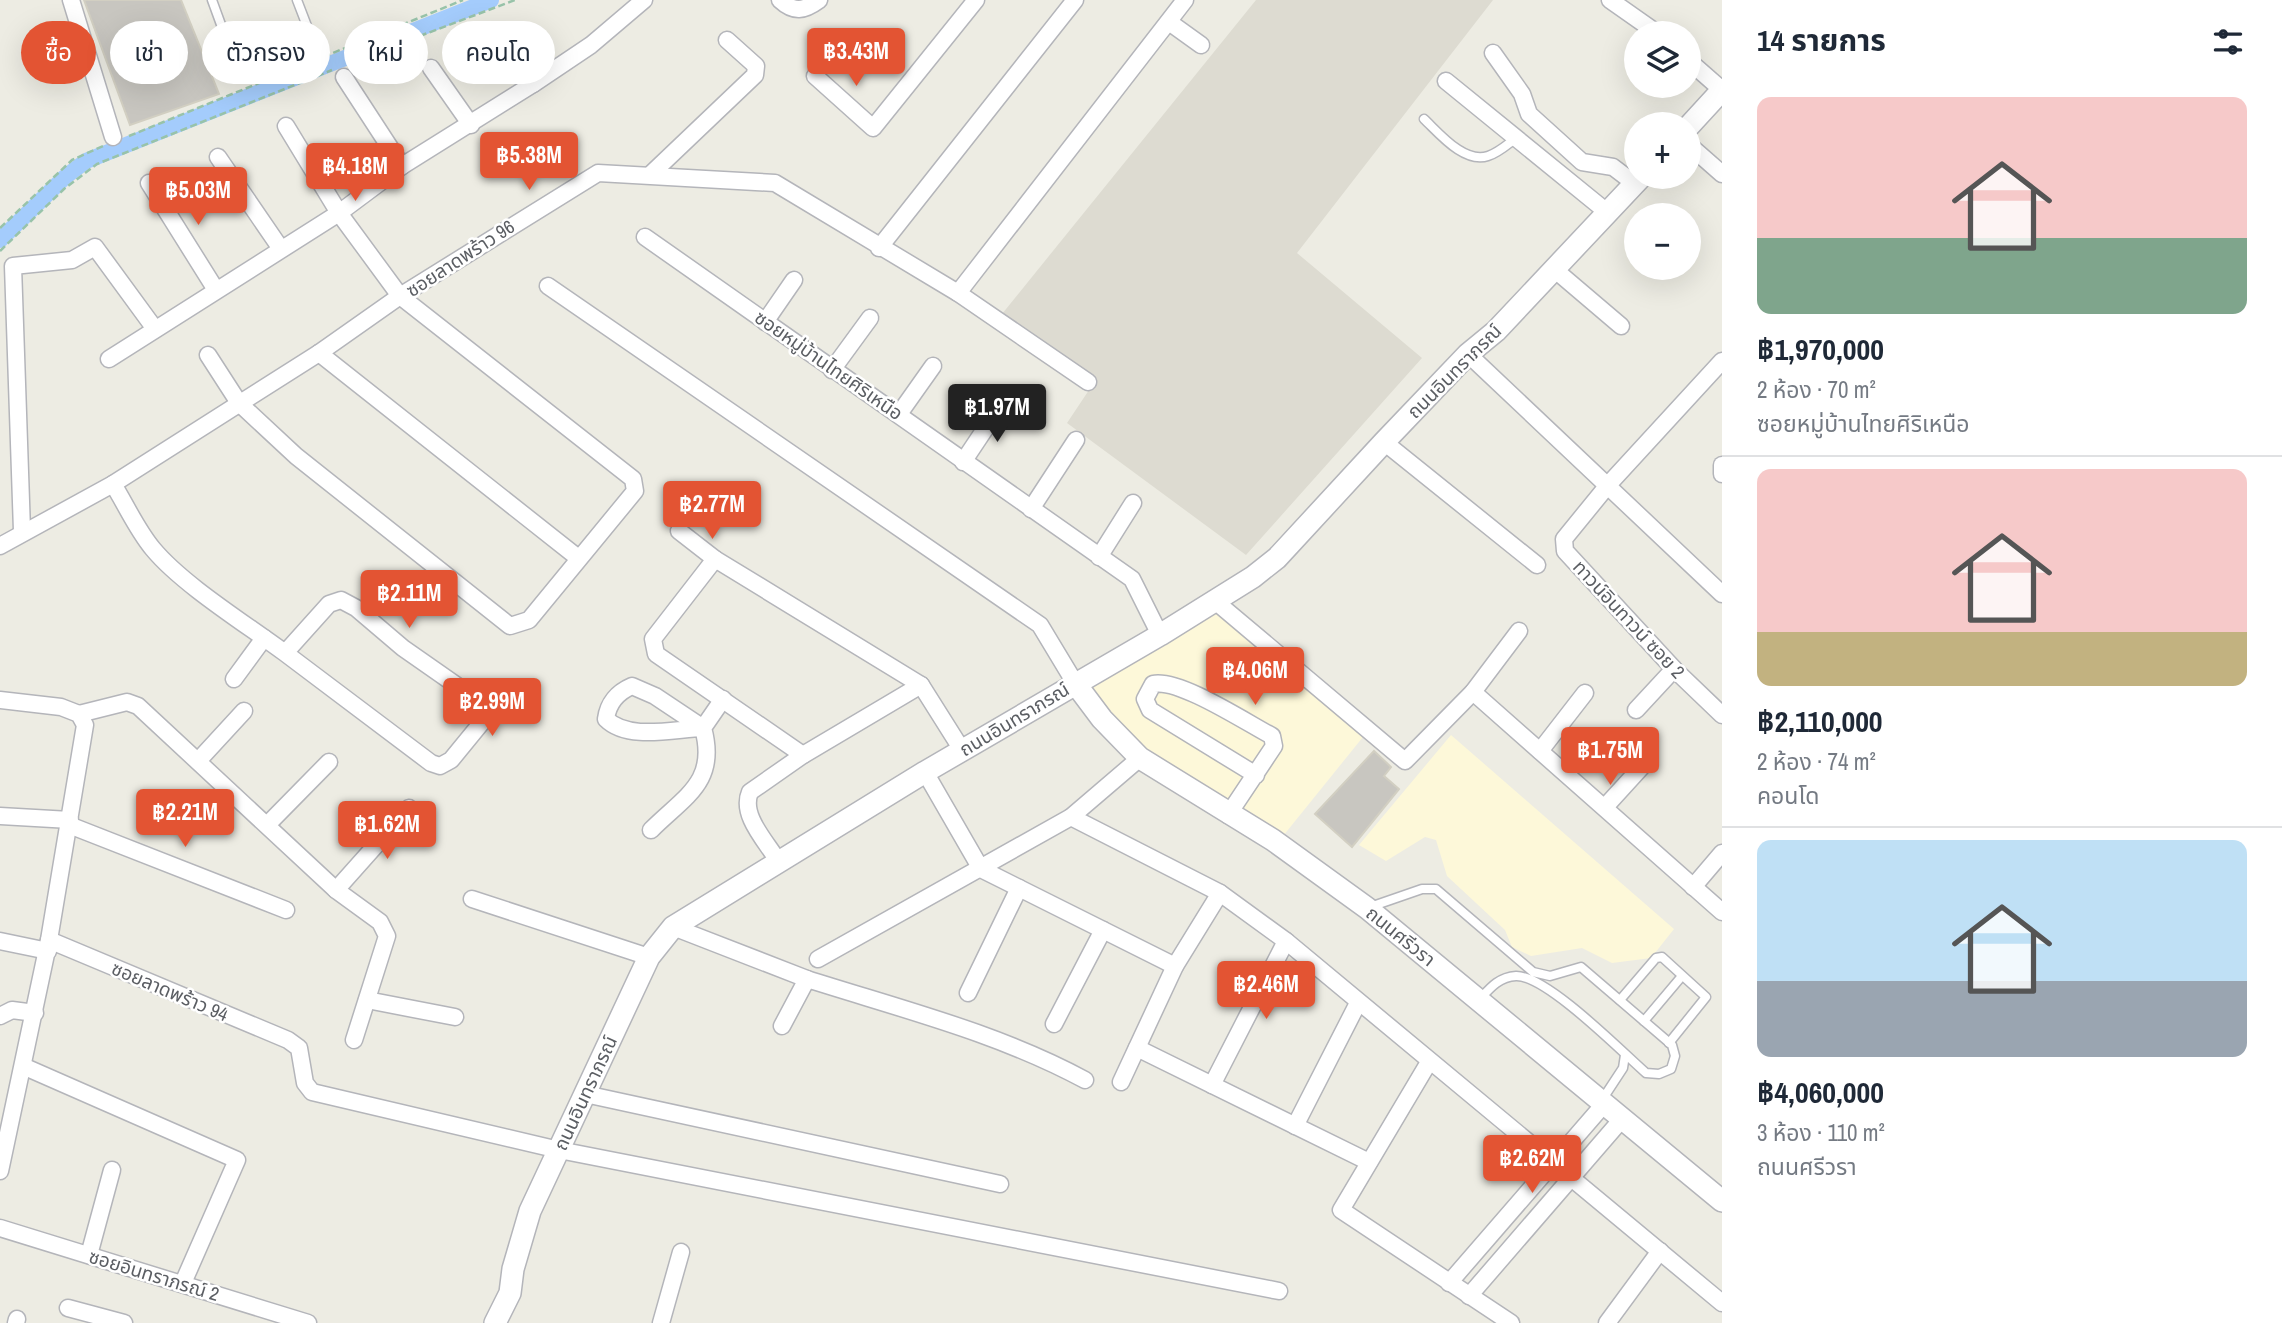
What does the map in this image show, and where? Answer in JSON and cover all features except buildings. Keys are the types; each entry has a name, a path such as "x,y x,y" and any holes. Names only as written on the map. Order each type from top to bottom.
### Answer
{"street":[{"path":"71,0 116,139"},
{"path":"555,69 591,45 644,0"},
{"path":"780,0 790,9 802,10 819,0"},
{"path":"814,76 873,128 976,0"},
{"path":"958,293 1185,0"},
{"path":"1610,0 1640,21"},
{"path":"879,248 1072,1"},
{"path":"1169,22 1201,46"},
{"path":"650,175 755,75 756,66 727,40"},
{"path":"1493,53 1522,94 1529,114 1582,162 1613,167 1624,173"},
{"path":"431,68 471,125"},
{"path":"341,70 402,166"},
{"path":"1701,72 1722,90 1701,113"},
{"path":"1446,81 1607,212"},
{"path":"109,359 339,213 402,166 533,84"},
{"path":"208,355 239,403 296,456 510,626 529,620 577,557 635,491 633,479 400,296 339,213 286,126"},
{"path":"1701,156 1722,174"},
{"path":"218,157 281,249"},
{"name":"ซอยลาดพร้าว 96","path":"0,546 22,531 113,484 319,353 400,296 598,173 775,183 879,248 958,293 1088,382"},
{"path":"149,183 216,290"},
{"name":"ถนนอินทราภรณ์","path":"495,1323 510,1293 513,1269 530,1211 649,957 673,927 925,772 1160,635 1277,558 1384,442 1468,354 1496,331 1629,189"},
{"name":"ซอยหมู่บ้านไทยศิริเหนือ","path":"645,237 1132,579 1160,635"},
{"path":"22,531 8,330 13,266 72,260 95,247 155,329"},
{"path":"1554,269 1621,326"},
{"path":"765,322 794,280"},
{"path":"548,286 1040,625 1075,683"},
{"path":"832,370 870,318"},
{"path":"319,353 577,557"},
{"path":"1468,354 1722,594"},
{"name":"ทาวน์อินทาวน์ ซอย 2","path":"1722,361 1608,485 1564,539 1565,551 1674,669 1722,715"},
{"path":"899,414 933,366"},
{"path":"963,461 1001,405"},
{"path":"1031,509 1076,440"},
{"path":"1384,442 1537,565"},
{"path":"1722,465 1722,474"},
{"path":"113,484 151,547 168,564 264,638 430,763 440,766 451,760 487,716 486,706 341,600 329,604 285,653"},
{"path":"1099,556 1133,503"},
{"path":"679,531 715,559 921,685 962,750"},
{"path":"715,559 653,639 656,654 803,755"},
{"path":"1215,601 1401,760 1409,760 1473,692 1519,631"},
{"path":"234,679 264,638"},
{"path":"1636,710 1674,669"},
{"name":"ถนนศรีวรา","path":"1075,683 1102,719 1140,758 1228,815 1273,840 1367,908 1722,1201"},
{"path":"1228,815 1255,775 1274,746 1272,736 1184,691 1165,683 1153,684 1144,699 1150,710 1255,775"},
{"path":"651,831 698,784 707,767 709,751 703,728 655,696 632,685 615,697 606,719 625,731 703,728"},
{"path":"778,861 747,811 746,802 750,792 803,755 921,685"},
{"path":"1473,692 1722,912"},
{"path":"1540,751 1584,693"},
{"path":"703,728 723,699"},
{"path":"0,700 61,708 79,714 134,703 336,890 386,930 387,936 355,1040"},
{"path":"198,761 244,711"},
{"path":"0,1171 35,1013 70,822 85,725 79,714"},
{"path":"818,959 1070,817 1140,758"},
{"path":"267,825 329,762"},
{"path":"1605,807 1646,762"},
{"path":"925,772 981,869 1175,966"},
{"path":"336,890 409,808"},
{"path":"0,816 70,822 286,911"},
{"path":"1070,817 1220,893 1286,941 1722,1303"},
{"path":"1693,887 1722,853"},
{"path":"968,993 1018,888"},
{"path":"1121,1082 1175,966 1220,893"},
{"path":"472,899 649,957"},
{"path":"673,927 807,979 989,1036 1040,1056 1086,1080"},
{"path":"1054,1024 1103,930"},
{"path":"0,941 48,946"},
{"path":"1212,1085 1286,941"},
{"name":"ซอยลาดพร้าว 94","path":"48,946 288,1040 299,1048 305,1083 312,1091 559,1150"},
{"path":"782,1026 807,979"},
{"path":"367,1000 455,1017"},
{"path":"1295,1126 1358,1003"},
{"path":"0,1016 12,1010 35,1013"},
{"path":"1137,1048 1369,1162"},
{"path":"1429,1062 1341,1210 1511,1323"},
{"path":"24,1067 237,1160 183,1283"},
{"path":"585,1094 1000,1184"},
{"path":"1449,1283 1604,1101"},
{"path":"1469,1296 1622,1119"},
{"path":"559,1150 1279,1291"},
{"path":"89,1255 112,1170"},
{"name":"ซอยอินทราภรณ์ 2","path":"0,1228 308,1323"},
{"path":"1607,1323 1660,1251"},
{"path":"661,1323 681,1252"},
{"path":"68,1308 124,1323"}],"lane":[{"path":"212,0 231,52 243,68 287,52 305,40 307,26 297,0"},
{"path":"1424,118 1449,143 1469,155 1492,156 1516,138"},
{"path":"1367,908 1422,889 1436,889 1533,972 1550,976 1573,967 1581,967 1669,1043 1675,1056 1671,1069 1659,1074 1646,1073 1549,989 1526,978 1503,979 1492,985 1480,999"},
{"path":"1620,1000 1656,958 1662,957 1705,995 1706,1000 1669,1043"},
{"path":"1644,1021 1682,976"},
{"path":"1604,1101 1623,1068 1625,1055"}],"path":[{"path":"0,228 72,160 116,139 463,0"},
{"path":"0,251 64,189 97,164 515,0"}],"shaded area":[{"path":"1256,0 1493,0 1297,253 1422,358 1246,555 1067,423 1095,381 1002,314"},
{"path":"1208,606 1367,732 1279,841 1124,751 1073,683"},
{"path":"1451,735 1674,929 1651,958 1612,963 1582,948 1531,956 1512,947 1505,930 1447,876 1436,840 1425,837 1386,861 1359,845"}],"waterway":[{"path":"0,240 65,177 86,161 491,0"}]}
